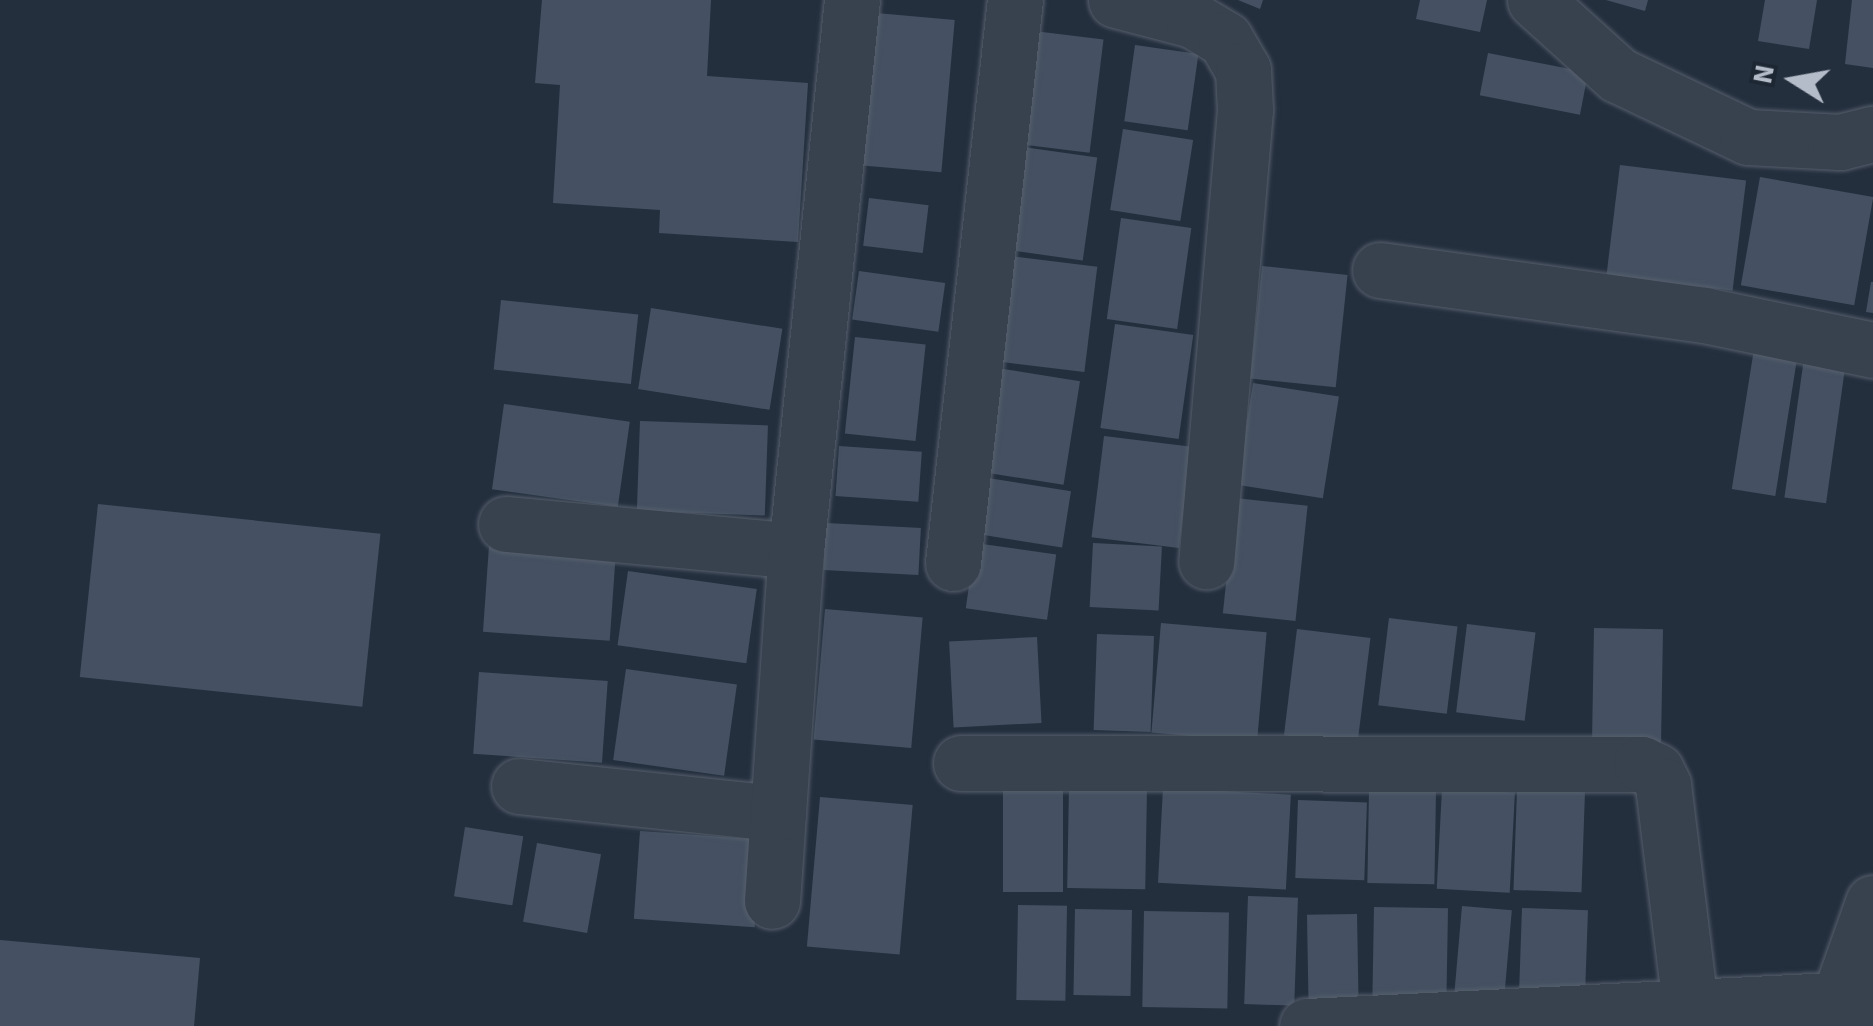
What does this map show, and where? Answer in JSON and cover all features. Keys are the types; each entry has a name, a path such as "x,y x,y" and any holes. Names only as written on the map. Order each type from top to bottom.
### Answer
{"street":[{"path":"772,902 796,551 852,0"},
{"path":"954,564 1015,0"},
{"path":"1116,0 1193,20 1225,39 1243,70 1245,110 1206,561"},
{"path":"1535,0 1618,75 1748,138 1840,142 1873,134"},
{"path":"1380,270 1704,315 1873,350"},
{"path":"506,524 796,551"},
{"path":"961,762 1641,764 1656,771 1664,785 1690,1006"},
{"path":"519,786 778,814"},
{"path":"1307,1026 1690,1006 1750,1015 1856,998 1873,904"}],"building":[{"path":"542,0 711,0 707,76 808,83 798,242 659,233 660,210 553,203 560,85 535,83"},
{"path":"1238,0 1263,0 1260,9"},
{"path":"1420,0 1487,0 1480,32 1416,19"},
{"path":"1606,0 1648,0 1645,11"},
{"path":"1765,0 1817,0 1809,49 1758,41"},
{"path":"1852,0 1873,0 1873,68 1845,64"},
{"path":"876,13 955,20 941,172 863,165"},
{"path":"1034,31 1103,40 1090,153 1020,144"},
{"path":"1135,45 1198,54 1188,130 1124,121"},
{"path":"1488,53 1588,72 1580,115 1480,95"},
{"path":"1123,129 1193,140 1180,221 1110,210"},
{"path":"1016,146 1097,157 1083,260 1002,249"},
{"path":"1620,165 1746,180 1733,291 1606,275"},
{"path":"1760,177 1873,197 1854,305 1741,285"},
{"path":"869,198 929,205 923,253 863,246"},
{"path":"1121,218 1191,228 1177,329 1107,319"},
{"path":"1001,255 1097,267 1084,372 988,360"},
{"path":"1262,266 1348,275 1336,387 1250,378"},
{"path":"859,271 945,283 938,332 852,320"},
{"path":"1873,282 1873,313 1866,312"},
{"path":"501,300 638,314 631,384 494,370"},
{"path":"651,308 782,329 770,410 638,389"},
{"path":"1115,324 1193,335 1179,439 1100,428"},
{"path":"1757,330 1800,337 1775,496 1732,489"},
{"path":"855,337 926,344 915,441 845,433"},
{"path":"1806,344 1848,350 1826,503 1784,497"},
{"path":"997,368 1080,381 1064,485 981,472"},
{"path":"1253,383 1339,397 1323,498 1237,485"},
{"path":"504,404 630,422 618,507 492,489"},
{"path":"640,421 768,425 765,515 637,511"},
{"path":"1104,436 1191,447 1179,548 1092,537"},
{"path":"839,446 922,452 918,502 836,496"},
{"path":"988,478 1071,491 1062,547 979,534"},
{"path":"1235,498 1308,506 1295,621 1223,613"},
{"path":"98,504 380,534 362,707 80,677"},
{"path":"826,523 921,528 918,575 824,570"},
{"path":"975,543 1056,554 1047,620 966,608"},
{"path":"1093,543 1162,547 1159,611 1090,607"},
{"path":"489,546 616,555 610,641 483,632"},
{"path":"628,571 757,589 746,663 618,645"},
{"path":"825,609 923,618 911,748 814,740"},
{"path":"1389,618 1457,626 1447,714 1378,705"},
{"path":"1161,623 1267,632 1257,742 1151,733"},
{"path":"1467,624 1535,632 1525,721 1456,712"},
{"path":"1594,628 1663,629 1661,746 1592,745"},
{"path":"1297,629 1370,638 1357,744 1284,735"},
{"path":"1097,634 1154,636 1151,732 1094,730"},
{"path":"1037,637 1042,723 954,727 949,642"},
{"path":"626,669 737,685 724,776 613,760"},
{"path":"479,672 608,681 602,763 473,754"},
{"path":"1069,786 1147,787 1145,889 1067,888"},
{"path":"1003,788 1063,788 1063,892 1003,892"},
{"path":"1163,788 1291,795 1286,890 1158,883"},
{"path":"1442,789 1515,793 1510,893 1437,889"},
{"path":"1369,790 1436,791 1434,884 1367,883"},
{"path":"1517,790 1585,792 1581,892 1514,890"},
{"path":"820,797 913,805 900,955 807,946"},
{"path":"1298,800 1367,802 1364,880 1295,878"},
{"path":"465,827 523,836 512,905 454,896"},
{"path":"640,831 761,839 755,927 634,919"},
{"path":"537,843 601,854 587,933 523,922"},
{"path":"1248,896 1298,898 1294,1006 1244,1004"},
{"path":"1018,905 1067,906 1065,1001 1016,1000"},
{"path":"1462,906 1512,910 1504,996 1455,992"},
{"path":"1374,907 1448,908 1446,1000 1372,999"},
{"path":"1522,908 1588,910 1585,998 1519,996"},
{"path":"1075,909 1132,910 1130,996 1073,995"},
{"path":"1144,911 1229,912 1227,1008 1142,1007"},
{"path":"1357,914 1358,999 1308,1000 1307,915"},
{"path":"0,940 200,958 194,1026 0,1026"}]}
